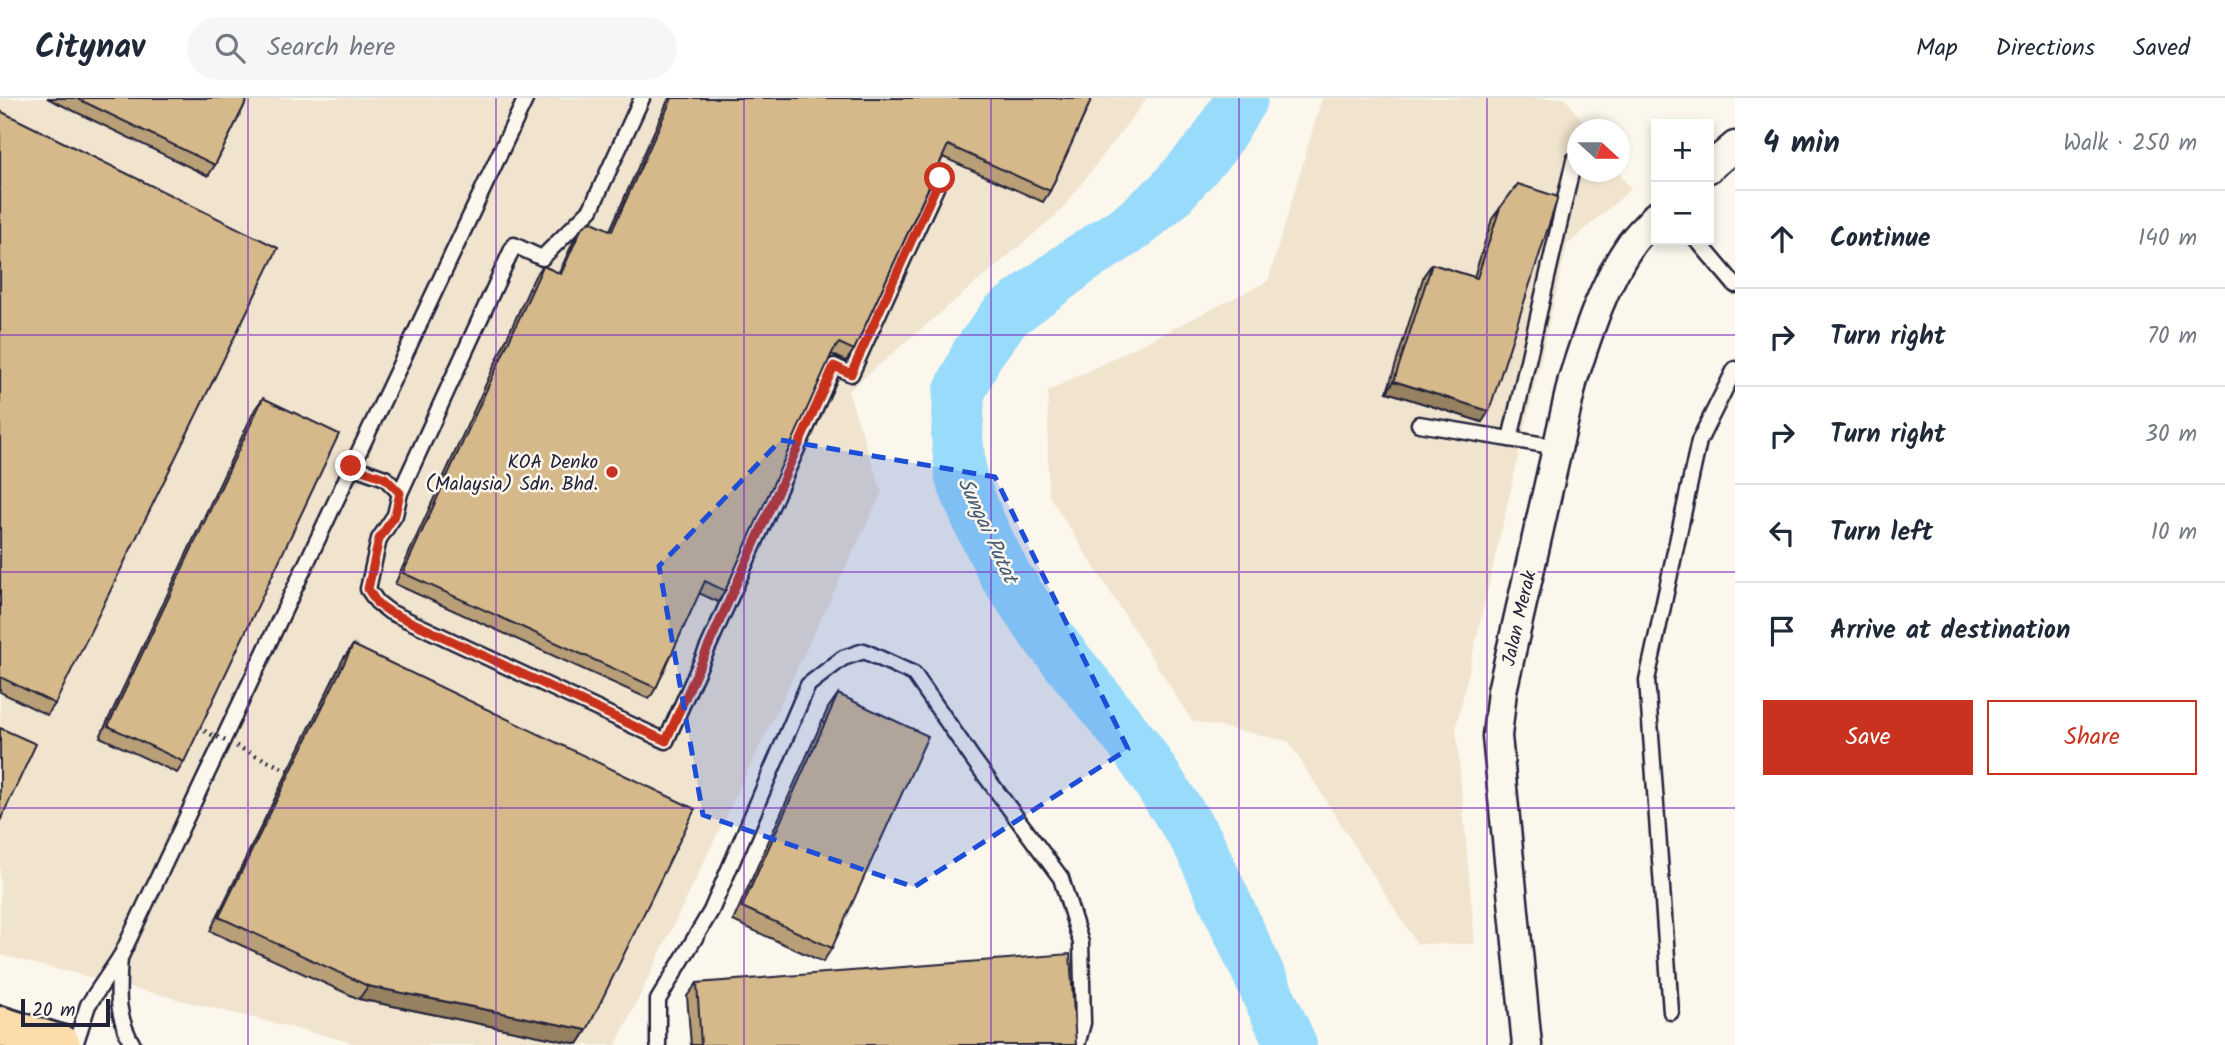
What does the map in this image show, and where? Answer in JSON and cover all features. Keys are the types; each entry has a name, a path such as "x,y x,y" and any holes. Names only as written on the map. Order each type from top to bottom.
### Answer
{"main road":[{"path":"0,1026 61,1045"}],"street":[{"path":"1714,164 1735,146"},
{"name":"Jalan Merak","path":"1527,1045 1497,736 1502,691 1573,379 1589,330 1609,284 1631,243 1651,221"}],"lane":[{"path":"75,1045 88,1005 121,956 526,98"},
{"path":"642,98 591,209 542,258 514,245 400,493 395,515 379,539 368,589 377,603 390,612 666,741 834,366 851,374 940,178"},
{"path":"1510,439 1569,182"},
{"path":"1701,245 1735,285"},
{"path":"1671,1012 1647,680 1699,441 1735,369"},
{"path":"1419,424 1557,447"},
{"path":"351,466 385,478 400,493"},
{"path":"658,1045 658,1000 711,911 808,685 843,659 864,651 914,674 1061,878 1081,943 1083,1023 1077,1045"},
{"path":"121,956 118,992 122,1026 133,1045"}],"path":[{"path":"198,728 291,772"}],"highlighted area":[{"path":"781,440 995,477 1128,749 914,887 703,815 659,566"}],"shaded area":[{"path":"0,98 1147,98 1061,211 848,391 882,492 616,1045 362,1045 0,955"},
{"path":"1322,98 1565,98 1581,119 1567,119 1567,182 1626,182 1631,189 1567,245 1456,727 1475,944 1417,944 1288,741 1192,721 1048,494 1048,391 1268,281"}],"building":[{"path":"76,98 248,98 215,165"},
{"name":"KOA Denko (Malaysia) Sdn. Bhd.","path":"672,98 1092,98 1050,191 948,145 854,350 839,343 833,351 725,591 705,581 656,688 403,573 543,266 561,274 581,229 590,221 612,231"},
{"path":"0,111 278,248 55,704 0,677"},
{"path":"1518,184 1558,197 1489,411 1394,381 1432,264 1477,278 1500,208"},
{"path":"263,398 339,434 184,762 108,726"},
{"path":"353,645 695,809 587,1030 368,986 219,917"},
{"path":"838,694 928,736 832,948 742,907"},
{"path":"0,728 36,744 0,821"},
{"path":"1070,954 1076,1045 701,1045 697,983"}],"waterway":[{"name":"Sungai Putat","path":"1242,98 1213,145 1168,196 1134,225 1080,260 1005,316 977,354 959,393 957,437 961,478 1005,575 1043,631 1136,747 1198,842 1291,1045"}],"place":[{"name":"KOA Denko (Malaysia) Sdn. Bhd.","path":"612,472"}],"route":[{"path":"351,466 385,478 400,493 401,498 395,515 379,539 368,589 377,603 390,612 666,741 834,366 851,374 940,178"}]}
